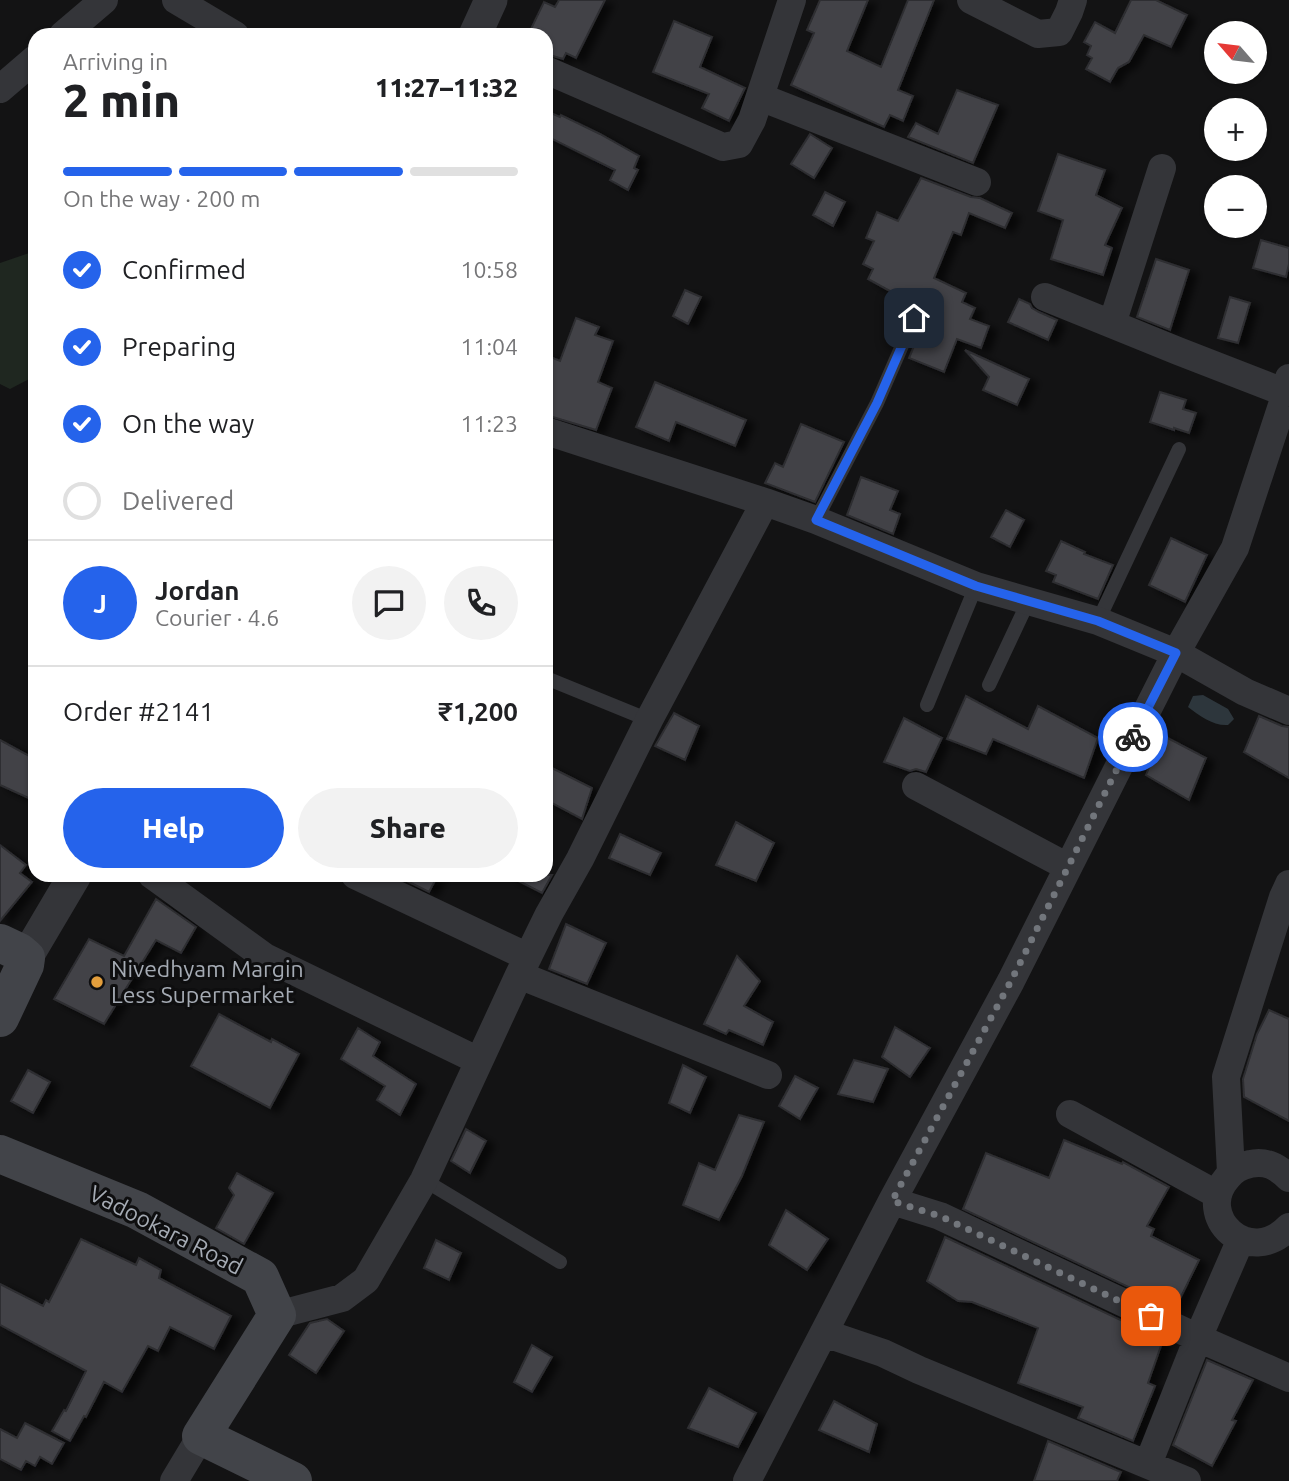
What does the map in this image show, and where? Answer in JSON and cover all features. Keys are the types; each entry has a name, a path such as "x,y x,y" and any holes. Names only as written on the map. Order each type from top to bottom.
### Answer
{"main road":[{"path":"0,1018 25,965 13,950"},
{"name":"Vadookara Road","path":"0,1154 137,1210 260,1278 277,1315"},
{"path":"277,1315 201,1436 293,1481"}],"street":[{"path":"71,28 104,0"},
{"path":"176,0 223,28"},
{"path":"478,28 491,0"},
{"path":"553,73 723,147 739,144 752,120 792,0"},
{"path":"971,0 1038,34 1059,32 1073,0"},
{"path":"0,89 28,65"},
{"path":"760,97 977,182"},
{"path":"1112,324 1162,167"},
{"path":"747,1481 892,1201 1011,981 1176,653 1235,548 1288,385 1112,324 1045,297"},
{"path":"553,433 816,520 976,586 1098,621 1176,653 1245,692 1289,711"},
{"path":"277,1315 342,1298 366,1280 424,1180 549,914 765,502"},
{"path":"916,786 1068,867"},
{"path":"13,950 69,882"},
{"path":"162,882 265,957 479,1061"},
{"path":"368,882 523,966 768,1075"},
{"path":"1289,884 1226,1077 1224,1184 1218,1208 1221,1221 1229,1232 1253,1243 1267,1242 1279,1237 1289,1228"},
{"path":"1070,1114 1224,1184"},
{"path":"1224,1184 1242,1165 1255,1163 1269,1164 1280,1169 1289,1178"},
{"path":"892,1201 940,1216 1289,1378"},
{"path":"1148,1464 1241,1239"},
{"path":"824,1333 883,1353 932,1376 1187,1481"},
{"path":"174,1481 201,1436"}],"lane":[{"path":"816,520 877,403 914,318"},
{"path":"1098,621 1179,449"},
{"path":"927,705 976,586"},
{"path":"989,685 1028,602"},
{"path":"553,681 649,720"},
{"path":"424,1180 560,1262"}],"shaded area":[{"path":"28,253 28,380 10,389 0,384 0,263"},
{"path":"1203,695 1228,709 1234,719 1228,725 1217,724 1188,707 1193,696"}],"building":[{"path":"559,0 605,0 576,58 566,53 563,59 553,56 553,28 531,28 544,2 555,7"},
{"path":"820,0 868,0 847,51 881,67 908,0 934,0 898,90 913,96 903,121 890,115 884,127 791,85 814,33 807,30"},
{"path":"1131,0 1156,0 1187,15 1171,47 1144,35 1129,62 1118,68 1110,82 1086,69 1092,58 1087,55 1091,46 1084,42 1095,22 1115,33"},
{"path":"674,21 712,37 700,67 745,88 729,121 702,108 709,94 653,72"},
{"path":"957,90 998,105 973,163 908,137 916,123 938,134"},
{"path":"553,114 560,117 561,115 600,134 639,156 634,168 638,170 628,190 610,180 615,170 553,139"},
{"path":"810,134 832,148 814,178 791,164"},
{"path":"1058,154 1105,170 1096,195 1122,208 1105,245 1112,248 1103,275 1051,259 1063,220 1038,211"},
{"path":"921,178 980,198 1012,213 1005,228 969,213 961,235 953,232 934,278 966,293 962,302 975,308 970,319 989,326 981,348 957,339 944,372 909,358 928,312 868,279 873,269 863,264 874,241 866,238 877,212 898,221"},
{"path":"825,192 845,202 833,226 813,215"},
{"path":"1261,240 1289,248 1286,277 1253,268"},
{"path":"1156,259 1189,270 1170,330 1137,317"},
{"path":"685,290 701,297 688,324 673,316"},
{"path":"1230,297 1250,303 1238,343 1218,338"},
{"path":"1019,299 1057,320 1048,340 1008,322"},
{"path":"576,318 599,327 595,335 613,341 598,382 612,388 596,430 553,417 553,358 560,361"},
{"path":"965,350 1029,379 1017,405 983,390 989,377"},
{"path":"655,382 746,420 735,446 676,422 669,441 636,427"},
{"path":"1160,392 1186,400 1183,409 1196,413 1189,433 1150,422"},
{"path":"801,424 844,442 815,502 765,483 775,463 783,467"},
{"path":"861,477 898,491 890,510 900,514 893,534 847,515"},
{"path":"1006,510 1024,520 1010,547 991,537"},
{"path":"1171,538 1207,555 1185,602 1149,585"},
{"path":"1061,541 1085,552 1084,554 1113,565 1098,599 1053,582 1056,575 1046,571"},
{"path":"966,696 1028,729 1038,706 1098,738 1084,778 993,739 986,754 947,739"},
{"path":"674,713 699,726 685,760 655,746"},
{"path":"1259,716 1289,727 1289,778 1244,752"},
{"path":"904,718 942,738 926,772 916,769 910,771 884,762"},
{"path":"1162,735 1206,758 1189,800 1146,775"},
{"path":"0,740 28,755 28,798 0,785"},
{"path":"553,768 592,788 582,819 553,804"},
{"path":"736,822 774,843 756,881 716,865"},
{"path":"620,834 661,853 650,875 609,858"},
{"path":"0,845 26,865 20,873 28,882 32,882 0,921"},
{"path":"409,882 434,882 429,892"},
{"path":"521,882 548,882 542,893"},
{"name":"Nivedhyam Margin Less Supermarket","path":"156,899 196,927 181,953 156,940 104,1024 54,999 89,939 124,956"},
{"path":"566,924 606,943 587,984 549,969"},
{"path":"737,956 760,981 744,1006 773,1022 763,1045 729,1030 726,1034 704,1024"},
{"path":"1269,1010 1289,1019 1289,1121 1244,1097 1243,1079 1257,1034"},
{"path":"219,1014 299,1054 270,1108 191,1066"},
{"path":"895,1027 930,1048 910,1077 882,1057"},
{"path":"358,1028 380,1042 373,1056 416,1084 400,1115 377,1100 385,1086 341,1059"},
{"path":"854,1060 888,1069 873,1102 838,1094"},
{"path":"683,1065 706,1077 690,1113 669,1103"},
{"path":"28,1070 50,1082 33,1113 11,1101"},
{"path":"795,1076 818,1088 800,1119 779,1106"},
{"path":"739,1115 764,1122 742,1176 719,1220 683,1205 699,1163 715,1170"},
{"path":"466,1129 486,1141 470,1173 451,1161"},
{"path":"1064,1140 1122,1164 1123,1162 1169,1187 1147,1226 1154,1229 1151,1236 1199,1260 1175,1309 963,1209 986,1153 1049,1178"},
{"path":"237,1173 273,1193 244,1244 216,1228 234,1195 229,1188"},
{"path":"786,1210 828,1239 807,1270 769,1245"},
{"path":"945,1237 1163,1340 1148,1383 1155,1386 1133,1441 1078,1418 1083,1407 1018,1383 1038,1328 972,1302 958,1301 927,1281"},
{"path":"81,1239 136,1265 139,1258 161,1270 159,1278 231,1316 214,1349 170,1327 158,1351 148,1346 122,1392 104,1382 70,1441 52,1431 64,1410 66,1411 86,1371 0,1325 0,1284 43,1306 46,1300 49,1302"},
{"path":"436,1240 461,1253 449,1280 424,1268"},
{"path":"327,1319 344,1331 316,1373 289,1355 310,1323"},
{"path":"532,1345 552,1357 532,1392 514,1382"},
{"path":"1207,1360 1253,1380 1232,1420 1236,1421 1212,1466 1173,1445"},
{"path":"709,1388 756,1413 738,1447 688,1428"},
{"path":"834,1401 877,1424 869,1452 819,1430"},
{"path":"25,1423 64,1443 52,1464 40,1457 35,1466 26,1461 21,1470 0,1459 0,1429 17,1438"},
{"path":"1048,1441 1121,1472 1117,1481 1034,1481"}],"way so far":[{"path":"1133,737 1011,981 892,1201 940,1216 1151,1316"}],"place":[{"name":"Nivedhyam Margin Less Supermarket","path":"97,982"}],"route":[{"path":"914,318 877,403 816,520 976,586 1098,621 1176,653 1133,737"}]}
